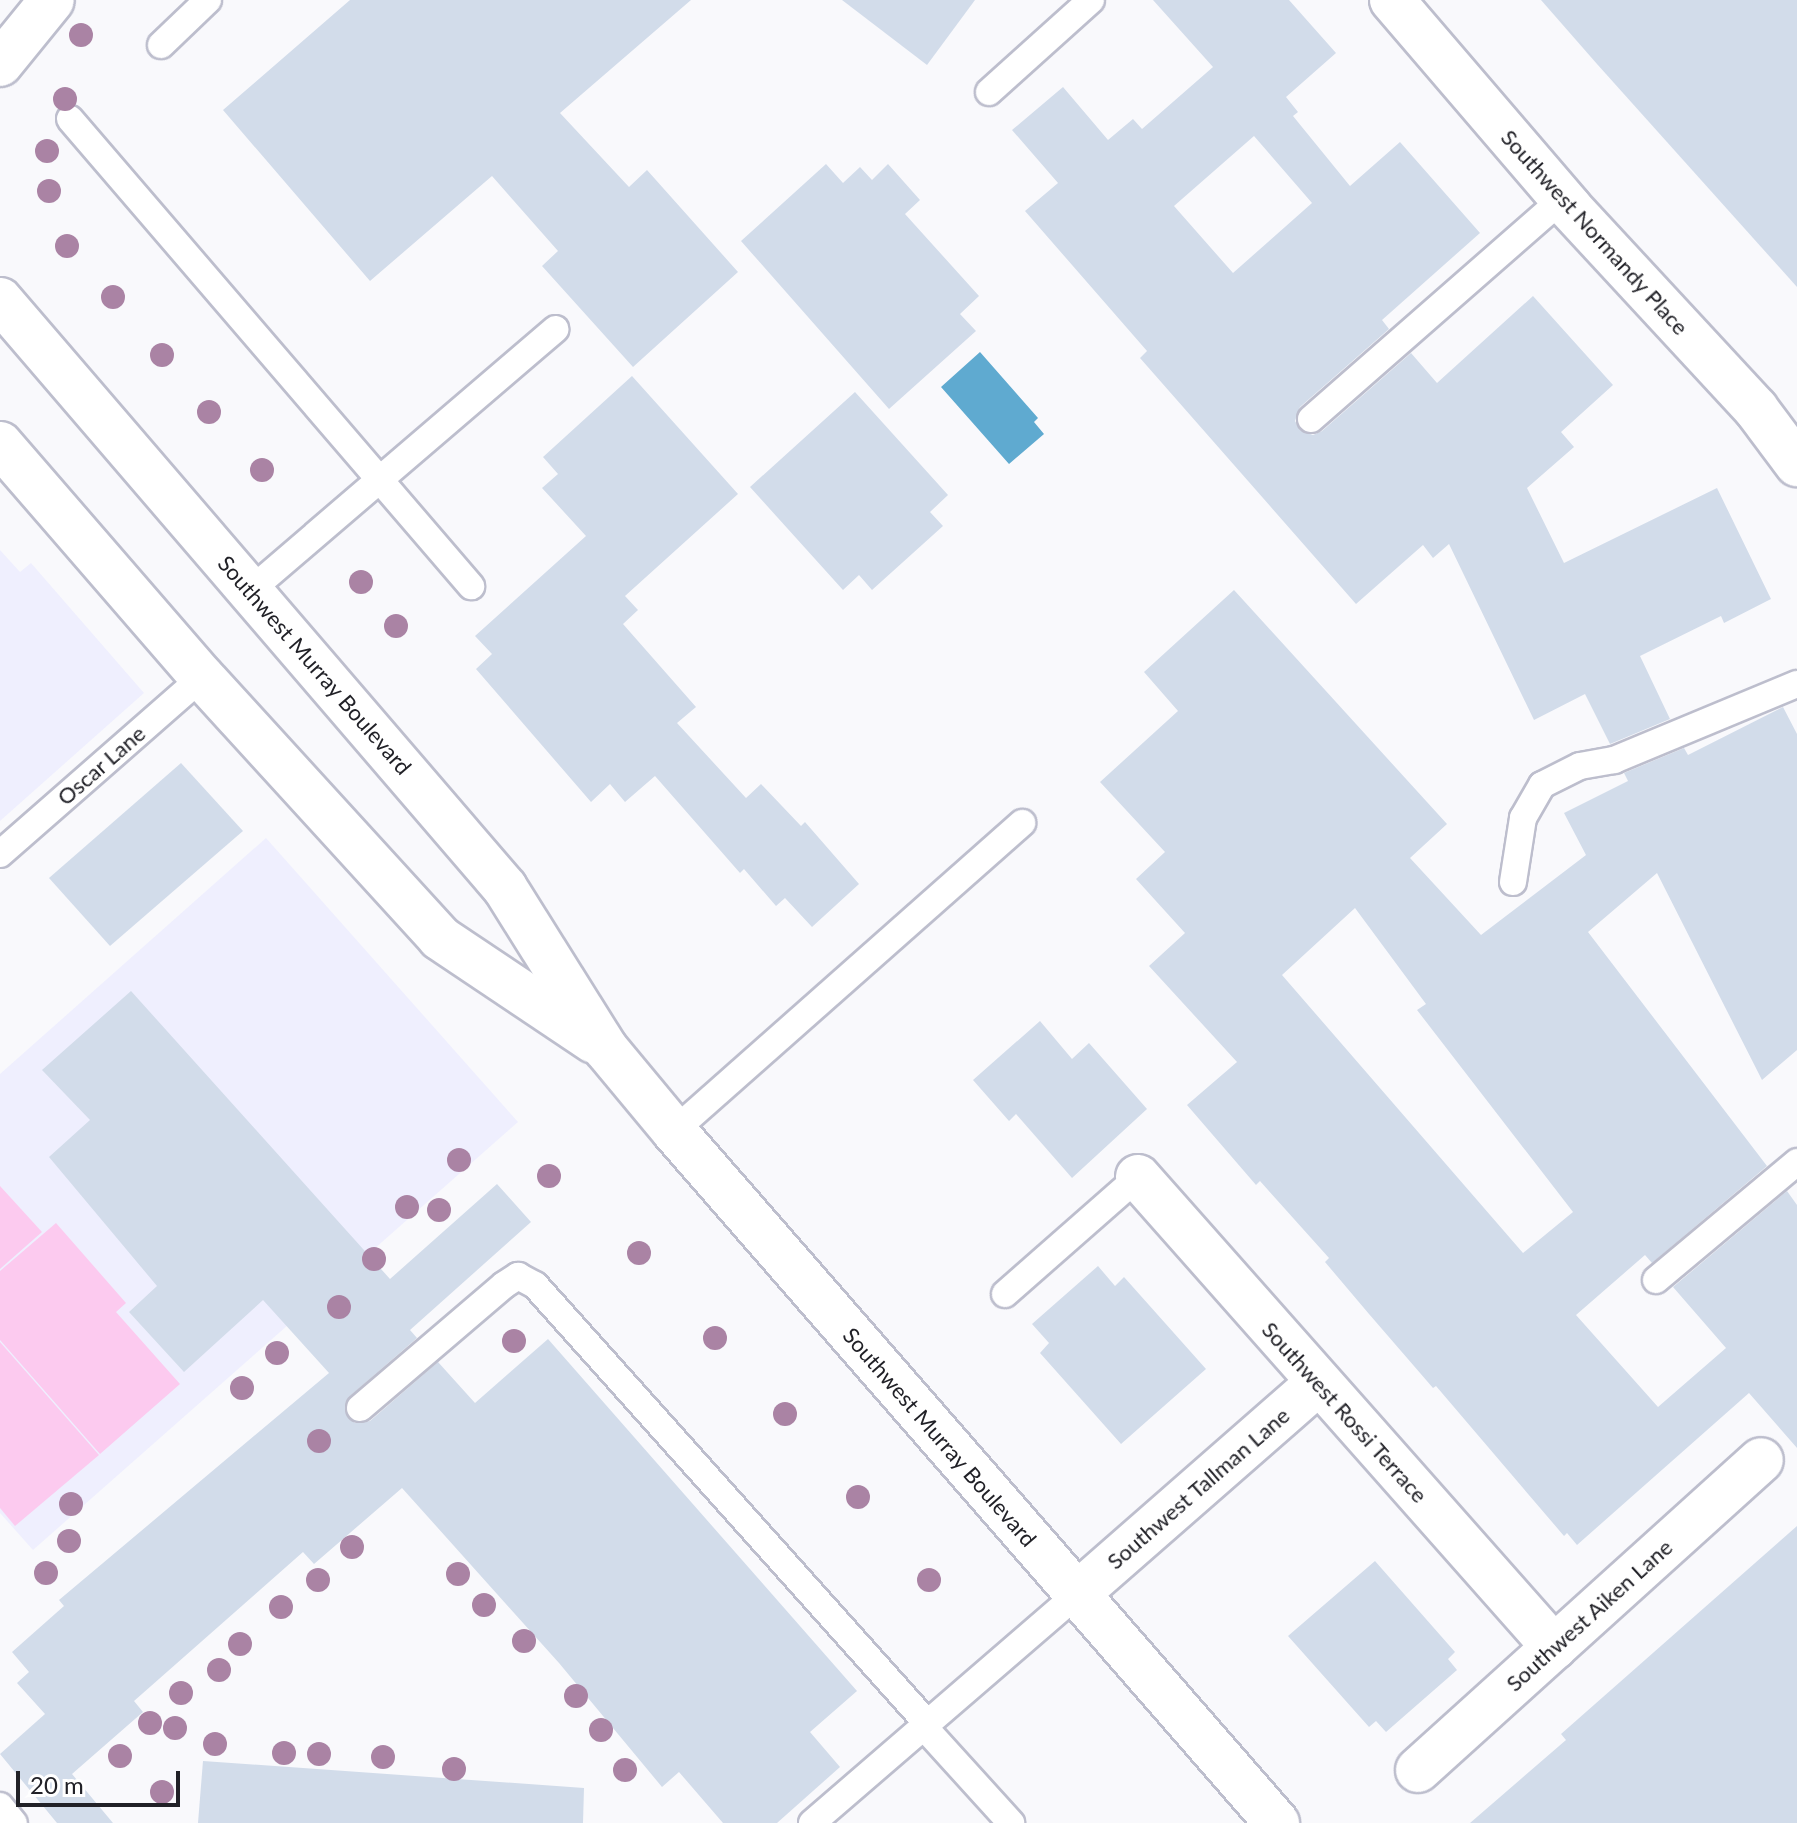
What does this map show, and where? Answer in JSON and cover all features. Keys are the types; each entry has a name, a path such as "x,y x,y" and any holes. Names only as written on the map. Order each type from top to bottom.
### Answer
{"main road":[{"path":"0,64 52,0"},
{"name":"Southwest Normandy Place","path":"1393,1 1562,199 1756,409 1797,464"},
{"name":"Southwest Murray Boulevard","path":"0,300 505,888 606,1049 674,1131 1277,1823"},
{"name":"Southwest Murray Boulevard","path":"0,444 202,677 440,938 606,1049"},
{"name":"Southwest Rossi Terrace","path":"1138,1177 1554,1647"},
{"name":"Southwest Tallman Lane","path":"1077,1594 1318,1383"},
{"name":"Southwest Aiken Lane","path":"1418,1770 1761,1460"}],"lane":[{"path":"161,45 208,0"},
{"path":"989,92 1091,0"},
{"path":"70,119 471,586"},
{"path":"1311,419 1562,199"},
{"path":"251,590 555,329"},
{"name":"Oscar Lane","path":"0,854 202,677"},
{"path":"1513,882 1523,818 1542,785 1580,766 1614,760 1797,684"},
{"path":"674,1131 1022,823"},
{"path":"1656,1280 1797,1162"},
{"path":"1005,1294 1138,1177"},
{"path":"360,1408 504,1285 518,1276 535,1285 1011,1823"},
{"path":"815,1822 1077,1594"},
{"path":"0,1806 14,1823"}],"shaded area":[{"path":"0,550 20,572 31,563 144,693 0,821"},
{"path":"266,838 518,1122 33,1550 0,1513 0,1074"},
{"path":"0,1186 42,1232 0,1269"},
{"path":"56,1223 126,1303 116,1312 180,1384 100,1454 0,1340 0,1271"},
{"path":"0,1342 99,1455 15,1526 0,1508"}],"water":[{"path":"980,352 1038,418 1034,422 1044,434 1009,464 941,387"}],"building":[{"path":"350,0 691,0 560,113 629,187 647,170 738,272 633,367 542,266 558,251 492,176 370,281 223,110"},
{"path":"842,0 975,0 927,65"},
{"path":"1153,0 1289,0 1336,53 1286,97 1298,112 1293,116 1350,186 1400,142 1480,233 1382,320 1389,329 1300,407 1295,421 1300,430 1313,435 1322,431 1411,353 1437,383 1533,296 1613,385 1561,432 1574,447 1527,488 1564,563 1717,488 1771,599 1724,623 1721,616 1640,656 1670,719 1610,744 1585,694 1534,720 1449,544 1433,558 1423,545 1356,604 1140,358 1147,351 1025,211 1058,183 1012,130 1063,87 1108,140 1133,119 1142,129 1213,67","holes":["1254,136 1312,203 1233,273 1174,206"]},
{"path":"1541,0 1797,0 1797,287 1597,64"},
{"path":"826,164 843,183 860,167 872,180 888,164 920,200 905,214 979,296 960,314 976,331 889,409 741,241"},
{"path":"632,376 738,494 625,596 638,610 623,624 696,707 677,723 746,798 761,784 801,826 805,822 859,884 812,927 785,898 776,906 744,869 740,873 655,776 625,802 610,784 591,802 476,669 492,654 475,636 586,536 542,488 558,474 543,457"},
{"path":"855,392 948,495 930,512 943,526 872,590 859,575 843,590 750,487"},
{"path":"1234,590 1447,824 1410,858 1481,935 1586,855 1564,813 1628,781 1624,773 1684,748 1688,755 1783,707 1797,734 1797,1050 1762,1080 1657,873 1588,932 1767,1166 1652,1263 1645,1255 1576,1315 1658,1407 1726,1348 1673,1287 1787,1191 1797,1205 1797,1448 1749,1393 1577,1545 1567,1533 1564,1536 1436,1386 1433,1388 1369,1314 1325,1262 1329,1258 1260,1181 1256,1185 1187,1105 1237,1062 1149,966 1185,933 1136,879 1165,852 1100,782 1178,711 1144,672","holes":["1355,908 1426,1004 1417,1010 1573,1212 1523,1253 1282,975"]},
{"path":"181,763 243,831 110,946 49,878"},
{"path":"131,991 390,1279 497,1184 531,1222 410,1330 417,1338 350,1396 345,1412 355,1423 370,1421 438,1362 475,1403 548,1339 857,1691 810,1732 840,1767 777,1823 723,1823 679,1772 662,1787 559,1663 402,1488 314,1564 303,1552 134,1701 143,1712 72,1774 113,1823 57,1823 0,1754 45,1714 17,1683 29,1672 12,1652 64,1606 59,1600 329,1373 263,1300 184,1372 129,1312 157,1286 49,1157 90,1120 42,1070"},
{"path":"1040,1021 1072,1059 1089,1043 1147,1109 1072,1178 1016,1114 1009,1121 973,1080"},
{"path":"1098,1266 1115,1286 1124,1277 1206,1369 1121,1444 1040,1353 1049,1343 1032,1324"},
{"path":"1797,1526 1797,1823 1470,1823 1566,1740 1561,1734"},
{"path":"1375,1561 1455,1652 1448,1659 1457,1670 1386,1732 1376,1721 1369,1727 1288,1636"},
{"path":"203,1761 584,1788 583,1823 198,1823"}]}
